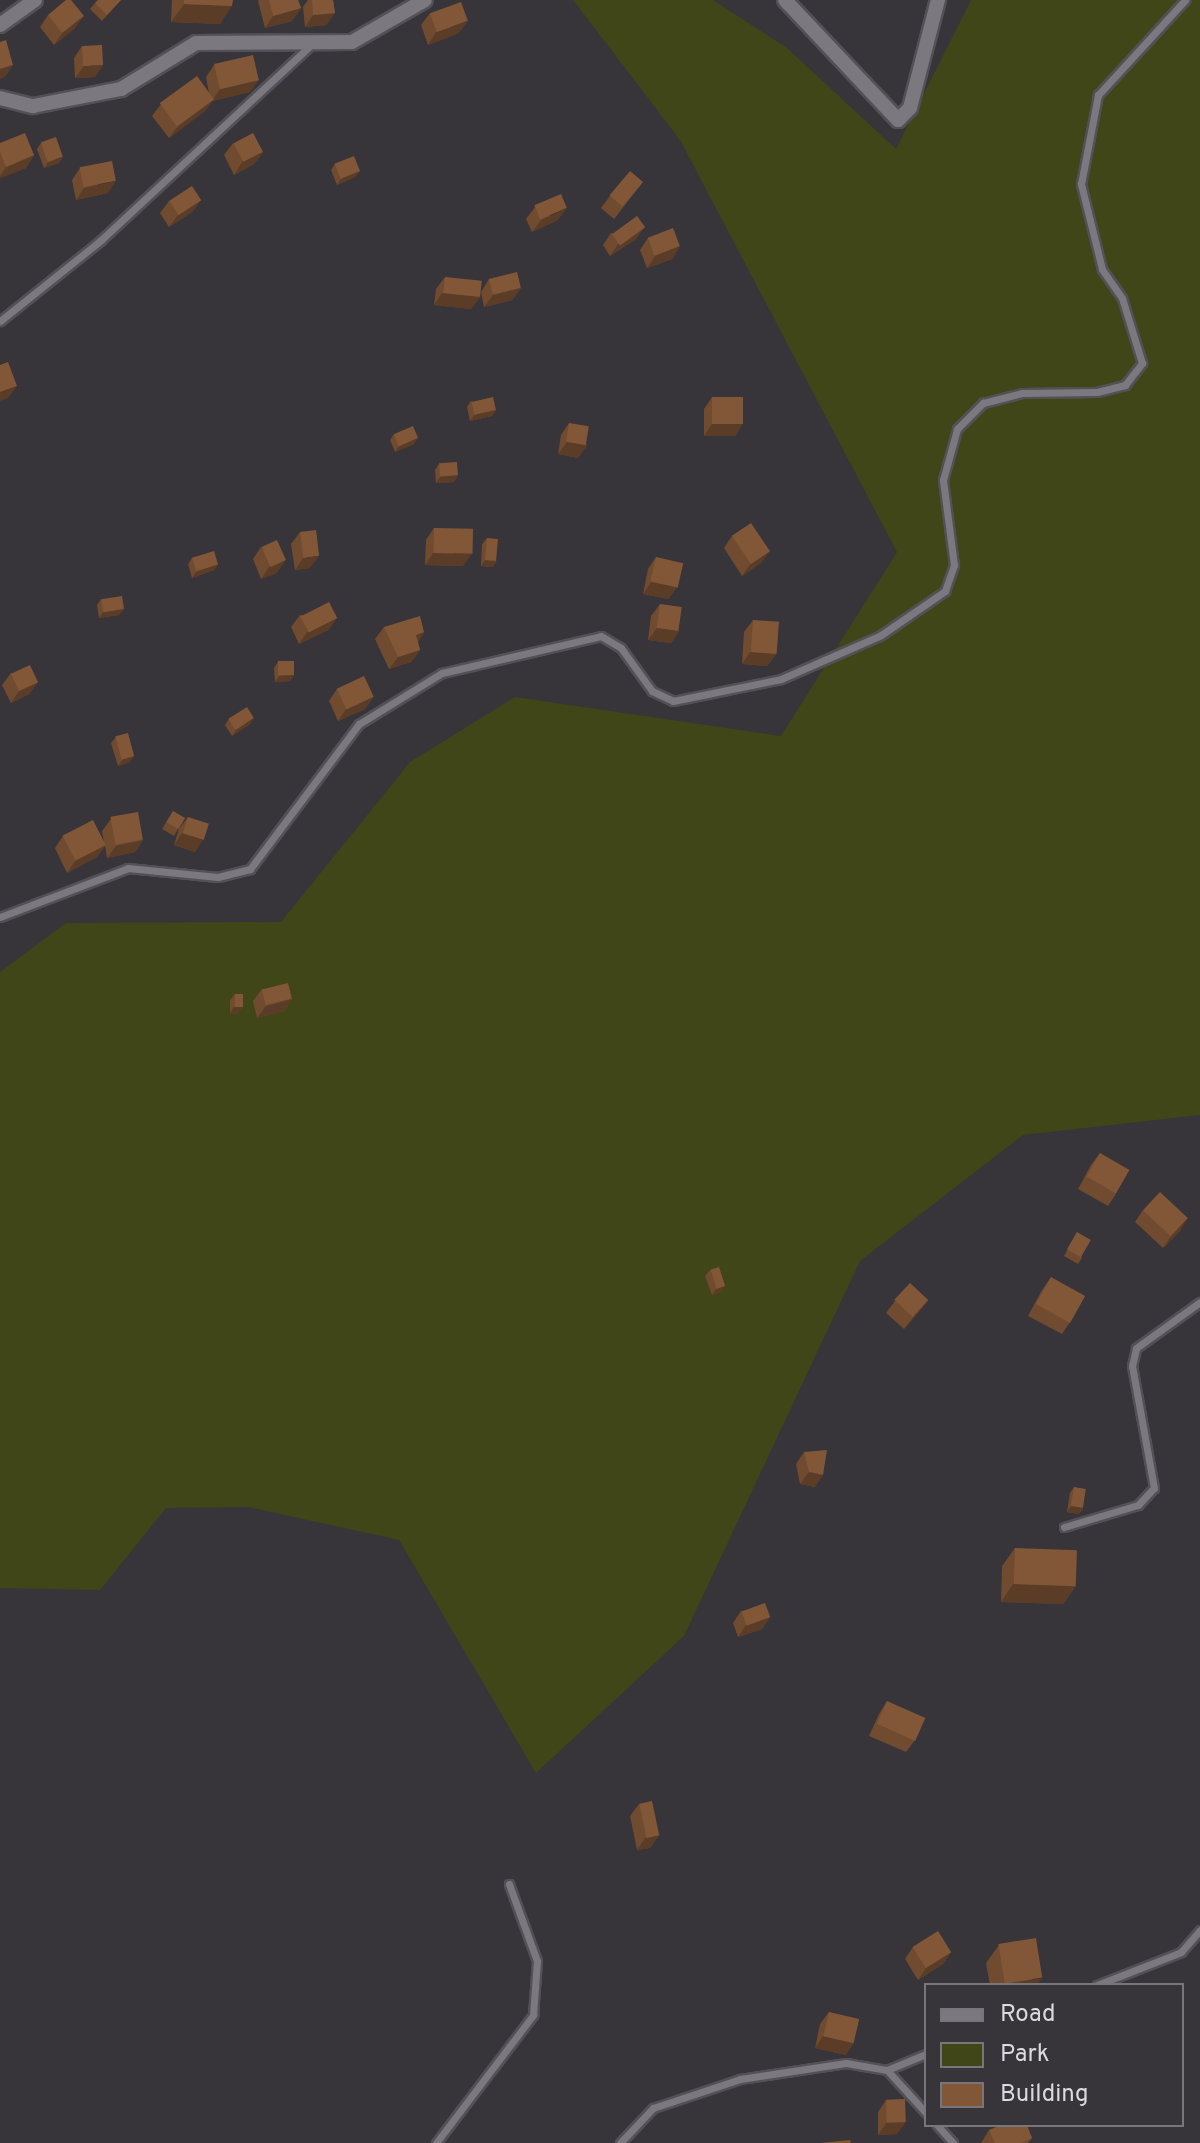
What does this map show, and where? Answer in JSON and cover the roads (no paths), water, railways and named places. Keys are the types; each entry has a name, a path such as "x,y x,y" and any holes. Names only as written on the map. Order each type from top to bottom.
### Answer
{"street":[{"path":"0,25 35,0"},
{"path":"0,98 33,106 121,89 196,43 352,42 425,0"},
{"path":"785,0 898,120 910,108 938,0"}],"lane":[{"path":"0,917 128,868 218,877 250,869 359,724 442,673 601,636 621,648 652,691 673,701 781,679 881,635 945,591 954,565 943,480 957,429 983,403 1111,389 1125,385 1142,363 1122,298 1102,269 1081,184 1098,95 1185,0"},
{"path":"0,321 101,240 314,41"},
{"path":"1064,1527 1138,1505 1154,1488 1132,1366 1136,1348 1200,1302"},
{"path":"436,2143 533,2015 537,1961 509,1884"},
{"path":"1102,1983 1181,1952 1200,1930"},
{"path":"620,2143 653,2108 740,2079 846,2063 887,2070 924,2055"},
{"path":"887,2070 924,2111"},
{"path":"939,2127 953,2143"}]}
